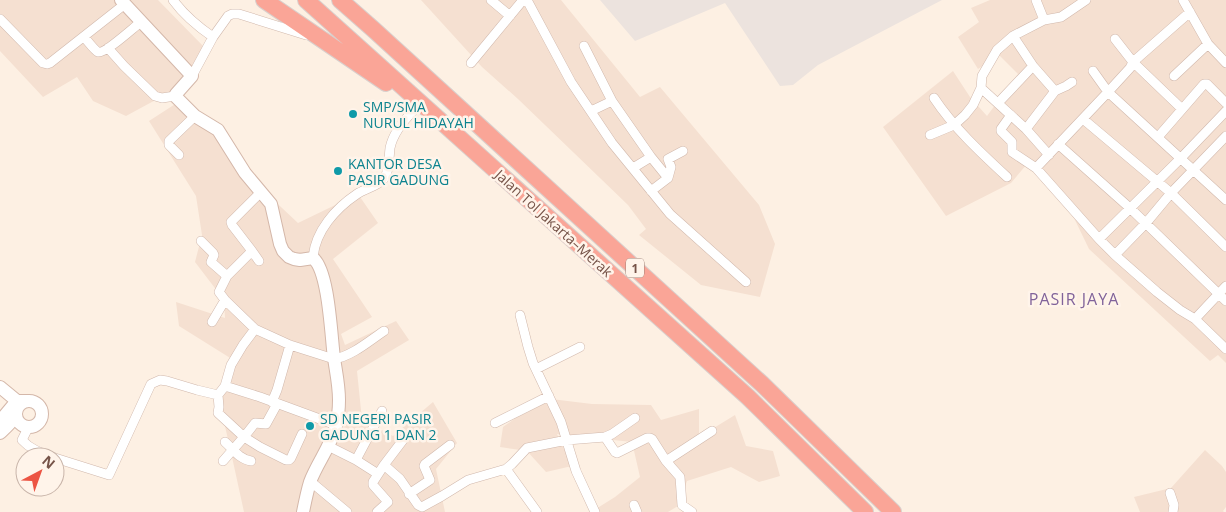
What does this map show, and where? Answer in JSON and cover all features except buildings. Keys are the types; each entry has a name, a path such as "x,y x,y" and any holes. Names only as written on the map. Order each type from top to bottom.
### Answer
{"highway":[{"path":"264,0 417,106"},
{"name":"Jalan Tol Jakarta–Merak","path":"306,0 417,106 748,397 865,512"},
{"name":"Jalan Tol Jakarta–Merak","path":"340,0 762,384 893,512"},
{"path":"348,0 373,29"}],"street":[{"path":"173,0 186,16 213,37"},
{"path":"491,0 510,16"},
{"path":"471,63 525,0 571,82 612,143 670,214 746,282"},
{"path":"1036,0 1044,20"},
{"path":"930,135 954,125 973,105 981,88 982,76 997,50 1013,36 1044,20 1061,17 1086,0"},
{"path":"1183,0 1208,44 1226,63"},
{"path":"0,19 43,63 47,64 84,37 123,2 193,74"},
{"path":"1036,168 1130,68 1133,62 1190,12"},
{"path":"108,48 155,96 162,98 175,96 193,74 213,37 228,16 232,14 239,14 325,42"},
{"path":"84,37 98,52 101,52 141,22"},
{"path":"1013,36 1033,66 1055,91"},
{"path":"1115,39 1133,62 1182,109"},
{"path":"1174,76 1208,44"},
{"path":"584,46 612,102 668,178"},
{"path":"998,103 1033,66"},
{"path":"1093,71 1108,92 1226,200"},
{"path":"1026,129 1055,91 1072,82"},
{"path":"1158,137 1205,83 1226,103"},
{"path":"981,88 1026,129 1049,155"},
{"path":"175,96 195,116 218,130 245,173 271,204 283,252 289,257 300,260 313,258"},
{"path":"934,98 954,125 1007,177"},
{"path":"591,111 612,102"},
{"path":"313,258 316,241 325,225 340,208 358,194 380,182 386,174 391,146 399,128 417,106"},
{"path":"1099,239 1131,209 1226,111"},
{"path":"178,155 169,143 195,116"},
{"path":"1011,116 1001,131 1012,142 1012,152 1036,168 1115,255 1157,292 1195,319 1226,349"},
{"path":"1083,119 1171,193 1226,247"},
{"path":"1115,255 1146,224 1171,193 1224,141"},
{"path":"1058,144 1131,209 1223,297"},
{"path":"651,190 668,178 672,167 668,159 683,151"},
{"path":"633,168 651,157"},
{"path":"259,261 231,222 261,192"},
{"path":"201,241 214,255 211,262 227,276"},
{"path":"252,251 227,276 219,292 224,300 254,329 290,345 334,359 347,355 384,331"},
{"path":"303,512 310,481 328,446 336,425 338,393 338,378 325,287 317,261 313,258"},
{"path":"1195,319 1223,297 1226,286"},
{"path":"212,322 224,300"},
{"path":"520,315 536,369 561,422 576,471 595,512"},
{"path":"254,329 231,365 225,386 218,395 218,413 244,437 286,460 292,458 302,434"},
{"path":"223,461 255,423 266,424 274,403 290,345"},
{"path":"536,369 580,347"},
{"path":"65,461 109,475 151,384 160,380 218,395"},
{"path":"0,386 19,405"},
{"path":"225,386 336,425"},
{"path":"495,423 549,396"},
{"path":"0,421 19,405 37,404 42,415 36,426 28,428 17,421 19,405"},
{"path":"0,433 11,422 19,405"},
{"path":"356,460 382,412"},
{"path":"384,465 400,479 418,506 422,507 468,480 506,469 527,448 567,440 605,437 635,418"},
{"path":"28,428 22,440 30,447"},
{"path":"666,461 712,431"},
{"path":"605,437 617,453 650,438 652,439 681,480 682,505 692,512"},
{"path":"377,512 388,502 373,485 373,482 403,440"},
{"path":"224,442 242,458 251,461"},
{"path":"409,494 430,480 424,466 425,464 450,445"},
{"path":"328,446 378,474"},
{"path":"506,469 537,512"},
{"path":"310,481 347,512"},
{"path":"1170,493 1174,506 1173,512"}],"shaded area":[{"path":"0,0 158,0 205,48 174,90 126,116 93,101 77,77 43,97 0,51"},
{"path":"421,0 561,0 640,97 660,87 759,205 775,244 760,297 701,285 639,235 646,229 628,205 482,67"},
{"path":"600,0 942,0 818,65 793,85 780,86 725,3 635,41"},
{"path":"990,0 1226,0 1226,363 1218,355 1210,361 1089,249 1074,218 1027,164 1011,183 946,216 883,127 953,71 970,97 987,116 1018,74 999,55 978,69 958,37 979,22 971,8"},
{"path":"183,99 265,192 298,223 358,194 378,223 333,259 372,317 341,334 345,345 396,321 409,340 357,371 362,420 393,436 433,402 457,443 436,469 445,512 244,512 217,391 235,361 179,326 176,302 225,318 224,300 195,262 202,235 196,196 149,121"},
{"path":"543,398 592,404 651,405 661,420 699,409 699,437 735,415 746,446 773,451 780,476 759,482 731,467 687,481 678,506 668,512 591,512 615,497 640,477 632,442 557,434 572,466 546,472 527,451 500,447 503,427"},
{"path":"1205,450 1226,472 1226,507 1224,512 1140,512 1134,497 1171,488"}],"place":[{"name":"SMP/SMA NURUL HIDAYAH","path":"353,114"},
{"name":"KANTOR DESA PASIR GADUNG","path":"338,171"},
{"name":"SD NEGERI PASIR GADUNG 1 DAN 2","path":"310,426"}],"district":[{"name":"PASIR JAYA","path":"1074,299"}]}
